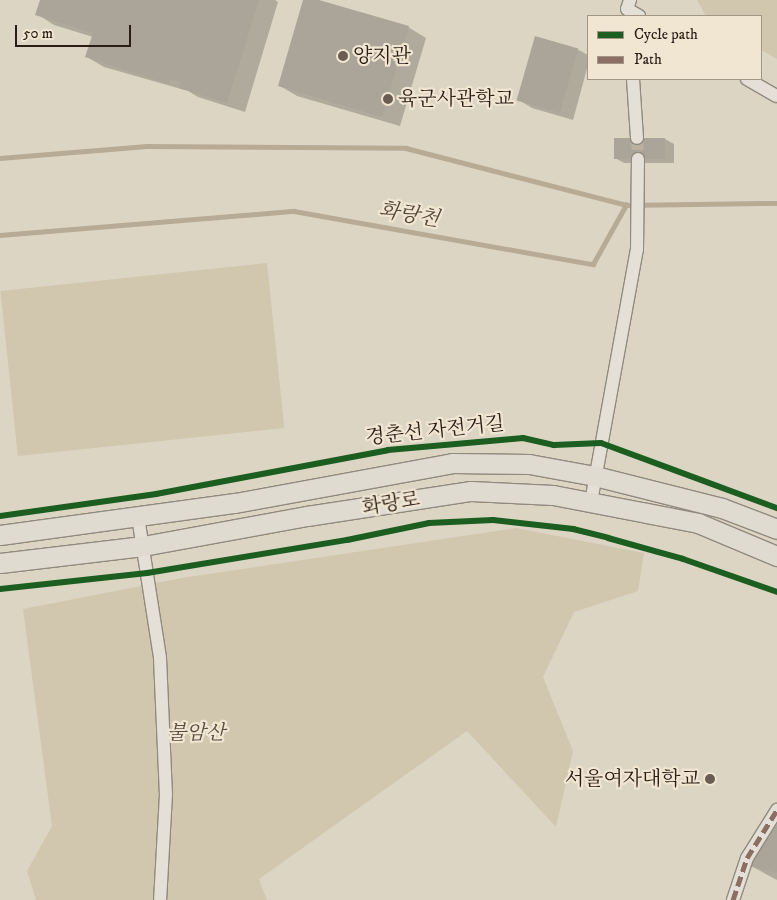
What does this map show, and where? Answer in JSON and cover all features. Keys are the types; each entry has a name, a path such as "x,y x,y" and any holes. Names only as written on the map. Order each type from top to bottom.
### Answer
{"main road":[{"name":"화랑로","path":"0,535 235,503 452,464 529,464 595,476 722,508 777,529"},
{"name":"화랑로","path":"0,563 143,546 307,516 471,491 554,495 698,524 777,556"}],"street":[{"path":"633,80 637,138"},
{"path":"749,80 777,96"},
{"path":"591,502 637,250 638,160"},
{"path":"138,517 160,658 166,794 160,900"},
{"path":"733,900 746,858 777,810"}],"green space":[{"path":"697,0 777,0 777,59 762,51 762,15 705,15"},
{"path":"267,263 284,428 18,456 0,291"},
{"name":"불암산","path":"516,528 644,553 638,591 574,612 543,677 573,751 556,827 467,731 259,879 267,900 36,900 27,871 52,826 23,609 182,578"}],"building":[{"path":"40,0 259,0 227,103 179,88 180,82 171,79 169,84 85,57 93,33 35,15"},
{"name":"양지관","path":"303,0 319,0 409,26 382,117 278,86"},
{"path":"535,36 578,48 560,113 517,100"},
{"path":"614,138 665,138 665,159 614,159"},
{"path":"777,824 777,873 749,866"}],"waterway":[{"path":"0,158 147,146 406,148 626,205"},
{"name":"화랑천","path":"0,235 294,211 593,264 626,205 777,203"}],"tunnel":[{"path":"637,138 638,159"}],"marked path":[{"path":"733,900 747,858 777,810"}],"cycle path":[{"name":"경춘선 자전거길","path":"0,516 156,494 388,450 523,438 554,445 601,443 777,508"},
{"path":"0,589 147,573 347,540 429,523 493,520 573,529 683,559 777,592"}],"place":[{"name":"양지관","path":"343,56"},
{"name":"육군사관학교","path":"388,99"},
{"name":"서울여자대학교","path":"710,779"}]}
